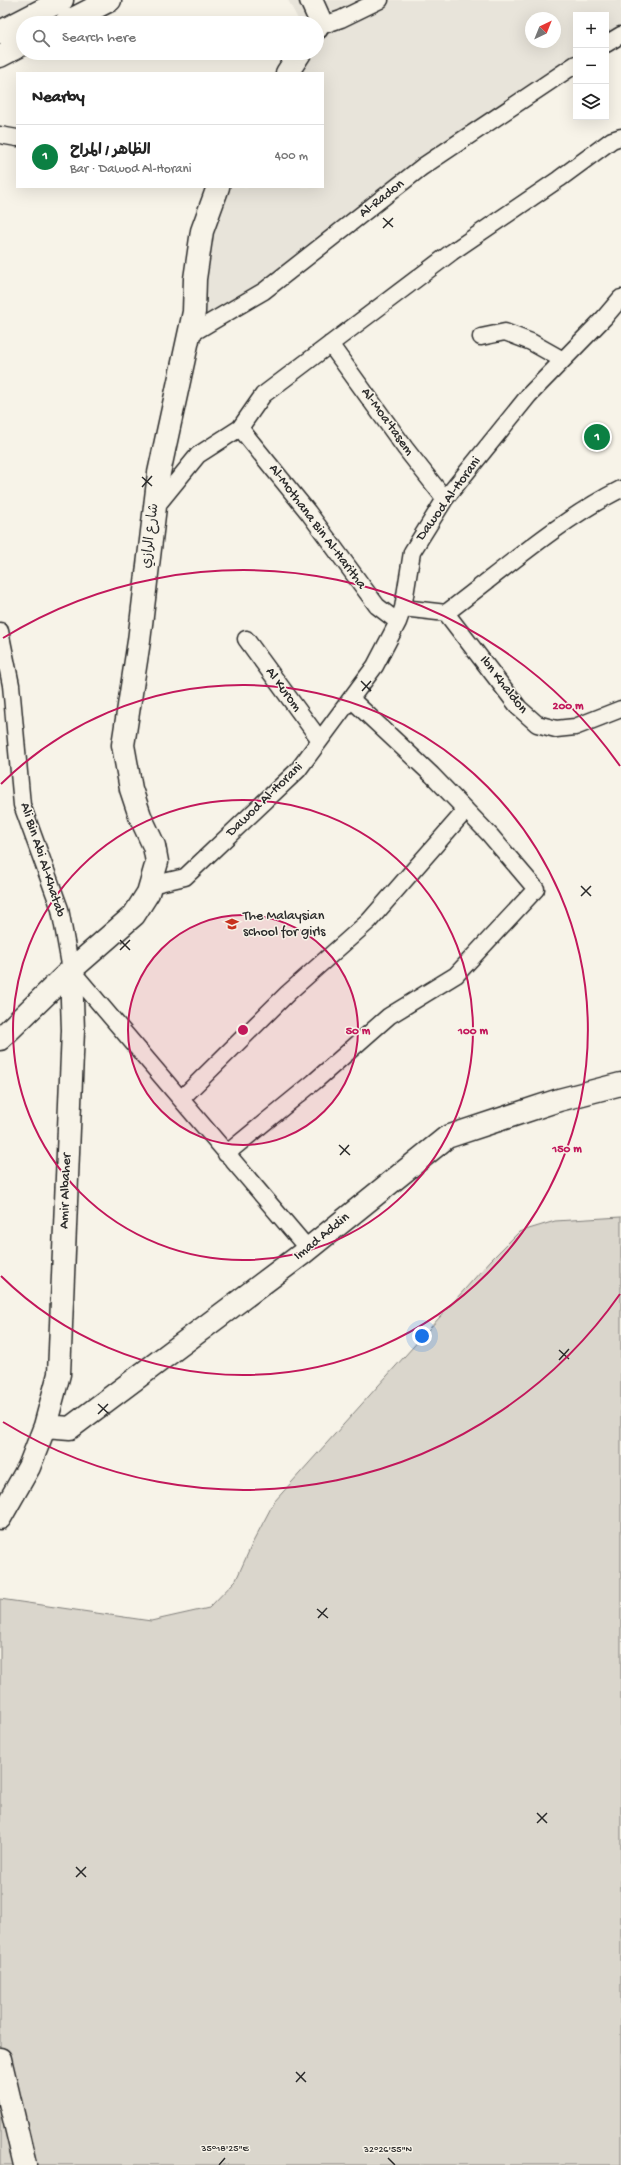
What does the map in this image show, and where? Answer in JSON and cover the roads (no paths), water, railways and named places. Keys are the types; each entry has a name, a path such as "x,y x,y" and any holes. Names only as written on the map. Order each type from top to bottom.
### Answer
{"street":[{"path":"31,16 62,0"},
{"path":"79,16 110,0"},
{"path":"311,0 318,16"},
{"path":"324,25 341,19 380,0"},
{"path":"0,32 16,24"},
{"path":"609,42 621,35"},
{"path":"0,56 16,48"},
{"path":"288,72 295,60"},
{"name":"Al-Radon","path":"189,334 264,291 422,167 573,66"},
{"path":"0,135 16,138"},
{"path":"154,509 198,455 240,428 263,395 452,252 559,179 612,140 621,137"},
{"name":"شارع الرازي","path":"151,885 157,862 157,854 131,789 122,745 138,641 154,509 163,451 194,312 195,279 201,236 218,188"},
{"name":"Dawod Al-Horani","path":"151,885 181,879 186,876 298,770 375,666 400,615 412,552 445,499 529,395 604,318 621,298"},
{"path":"481,337 505,332 531,342 563,360"},
{"name":"Al-Moa'tasem","path":"330,344 405,448 445,499"},
{"name":"Al-Mothana Bin Al-Haritha","path":"240,428 308,512 377,606 400,615"},
{"path":"400,615 446,613 543,539 602,499 621,489"},
{"name":"Ibn Khaldon","path":"446,613 519,708 537,724 556,729 575,727 621,709"},
{"name":"Ali Bin Abi Al-Khatab","path":"0,631 10,685 22,805 60,909 72,970"},
{"name":"Al Kurom","path":"246,639 320,740"},
{"path":"226,1154 314,1082 389,1016 456,975 536,889 490,835 432,775 351,699"},
{"path":"181,1099 288,993 368,921 466,810"},
{"path":"0,1039 72,970 128,922 141,904 151,885"},
{"path":"72,970 226,1154 308,1248"},
{"name":"Amir Albaher","path":"0,1518 29,1467 46,1426 59,1374 73,1030 72,970"},
{"name":"Imad Addin","path":"46,1426 70,1428 308,1248 447,1137 559,1100 621,1084"},
{"path":"0,2059 25,2165"}],"place":[{"name":"الظاهر / المراح","path":"597,437"},
{"name":"The Malaysian school for girls","path":"232,924"}]}
